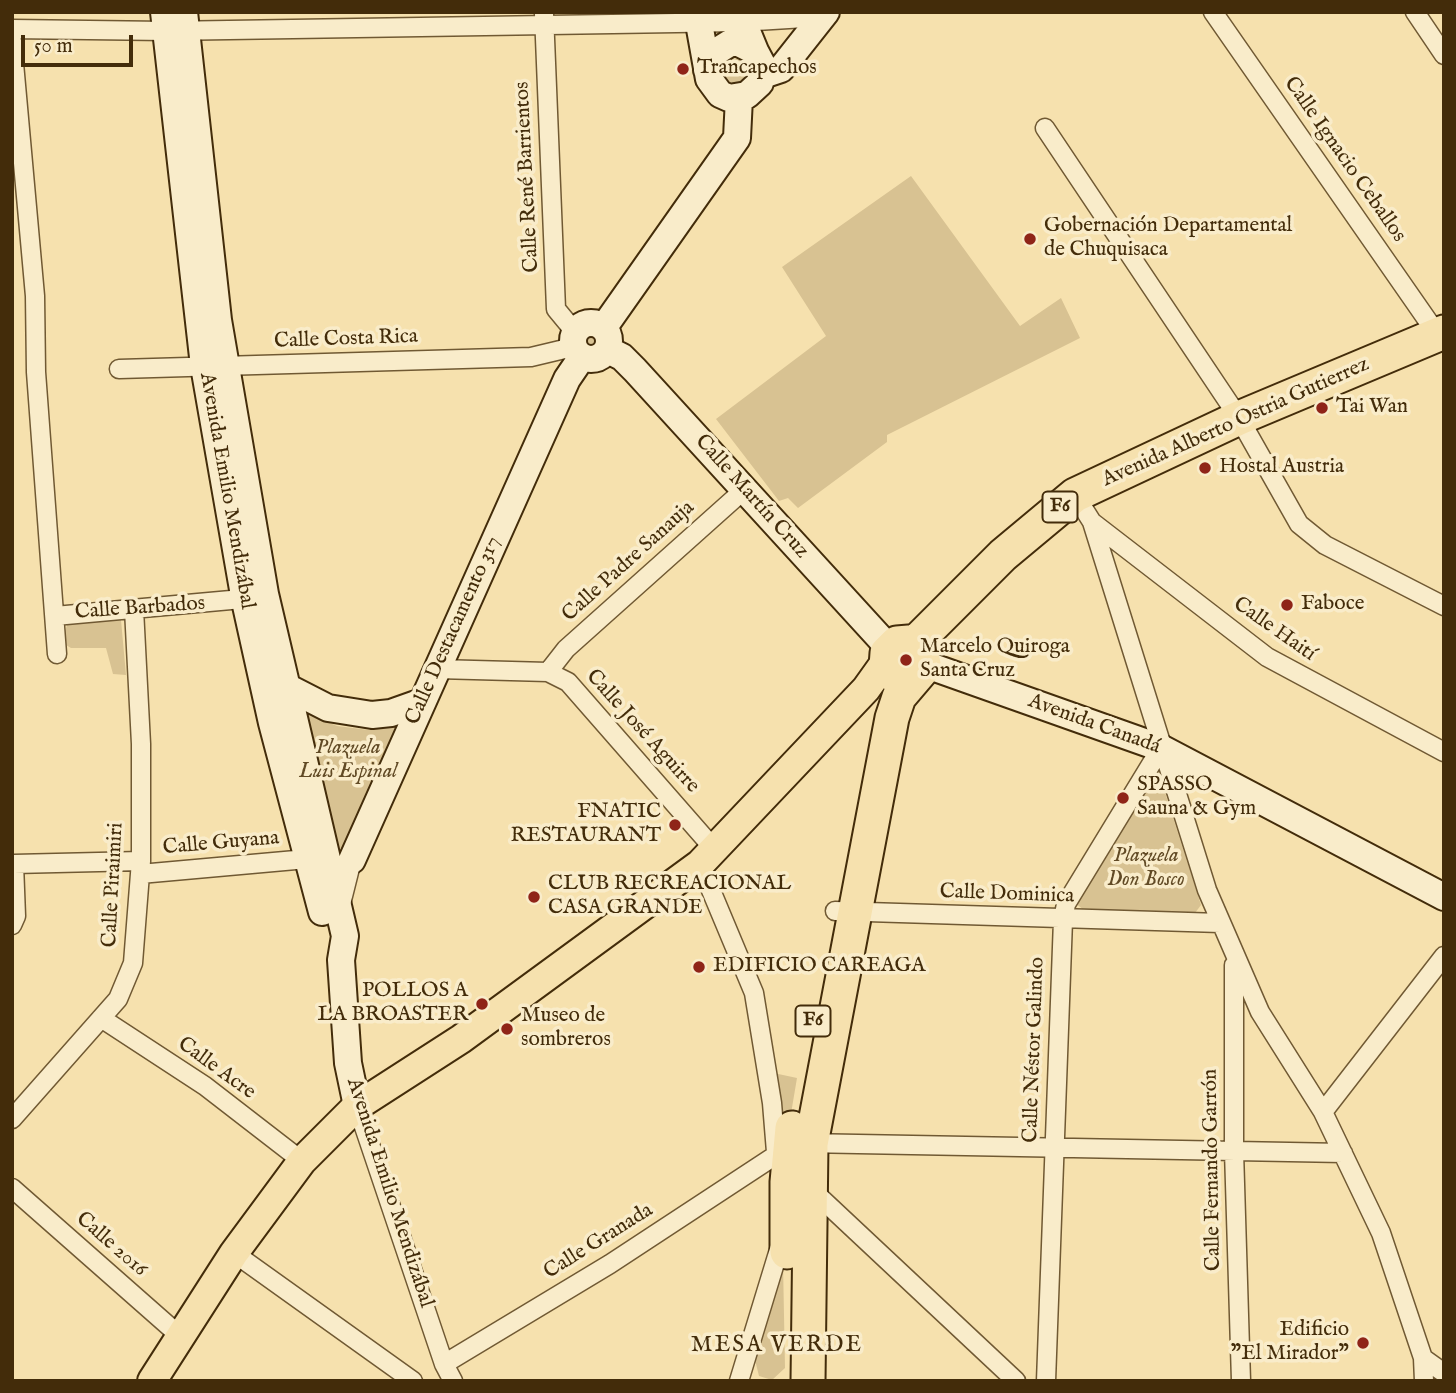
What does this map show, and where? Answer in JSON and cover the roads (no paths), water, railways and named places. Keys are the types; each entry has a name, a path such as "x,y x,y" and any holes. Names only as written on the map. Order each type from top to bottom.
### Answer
{"highway":[{"name":"Avenida Alberto Ostria Gutierrez","path":"895,668 1003,555 1239,418 1441,333"},
{"name":"F6","path":"789,1381 787,1222 793,1147 845,911 891,718 899,697 895,668"},
{"name":"F6","path":"793,1147 810,1188 807,1381"}],"main road":[{"path":"698,17 709,79 720,94 739,98 754,90 766,65 823,15"},
{"path":"739,17 766,65"},
{"name":"Avenida Emilio Mendizábal","path":"175,22 199,166 214,366 255,598 307,859 330,942 341,960"},
{"path":"708,70 714,52 721,47 739,43 766,65"},
{"path":"577,345 598,358 606,339 737,138 766,65"},
{"path":"737,138 739,98"},
{"name":"Calle Martín Cruz","path":"606,339 746,489 895,668"},
{"name":"Calle Destacamento 317","path":"352,860 567,379 577,345"},
{"path":"152,1381 234,1253 302,1161 357,1106 461,1039 708,857 895,668"},
{"name":"Avenida Canadá","path":"895,668 1161,748 1444,897"},
{"path":"275,688 328,708 372,715 391,713 422,702"},
{"name":"Avenida Emilio Mendizábal","path":"275,688 345,936 341,960 348,1063 357,1106"}],"street":[{"name":"Calle Ignacio Ceballos","path":"1213,12 1441,333"},
{"path":"1415,12 1444,55"},
{"path":"12,29 175,22 823,15"},
{"name":"Calle René Barrientos","path":"544,18 556,309 577,345"},
{"path":"12,41 35,296 36,372 57,654"},
{"path":"1045,128 1239,418 1299,524 1311,536 1444,606"},
{"name":"Calle Costa Rica","path":"119,369 531,357 577,345"},
{"name":"Calle Padre Sanauja","path":"548,673 566,649 746,489"},
{"path":"1083,508 1220,923 1260,1012 1323,1112 1381,1233 1423,1358 1423,1381"},
{"name":"Calle Haití","path":"1083,508 1267,657 1444,752"},
{"name":"Calle Barbados","path":"55,616 255,598"},
{"name":"Calle Piraimiri","path":"12,1119 118,999 133,963 140,868 141,744 134,609"},
{"path":"437,669 548,673"},
{"name":"Calle José Aguirre","path":"548,673 568,682 708,857 754,993 774,1115 793,1147"},
{"name":"Calle Néstor Galindo","path":"1046,1381 1063,920 1066,904 1161,748"},
{"name":"Calle Guyana","path":"12,925 16,916 14,864 140,868 307,859"},
{"name":"Calle Destacamento 317","path":"339,911 352,860"},
{"name":"Calle Dominica","path":"845,911 1220,923"},
{"path":"1323,1112 1444,956"},
{"name":"Calle Fernando Garrón","path":"1234,958 1234,1151 1241,1381"},
{"name":"Calle Acre","path":"102,1018 205,1086 302,1161"},
{"name":"Avenida Emilio Mendizábal","path":"357,1106 444,1364 453,1381"},
{"path":"793,1147 1343,1153"},
{"name":"Calle Granada","path":"444,1364 610,1264 793,1147"},
{"name":"Calle 2016","path":"12,1188 180,1335"},
{"path":"810,1188 1015,1381"},
{"path":"739,1381 787,1222"},
{"path":"234,1253 413,1381"},
{"path":"1423,1358 1444,1373"}],"place":[{"name":"Trancapechos","path":"683,69"},
{"name":"Gobernación Departamental de Chuquisaca","path":"1030,239"},
{"name":"Tai Wan","path":"1322,408"},
{"name":"Hostal Austria","path":"1205,468"},
{"name":"Faboce","path":"1287,605"},
{"name":"Marcelo Quiroga Santa Cruz","path":"906,660"},
{"name":"SPASSO Sauna & Gym","path":"1123,798"},
{"name":"FNATIC RESTAURANT","path":"675,825"},
{"name":"CLUB RECREACIONAL CASA GRANDE","path":"534,897"},
{"name":"EDIFICIO CAREAGA","path":"699,967"},
{"name":"POLLOS A LA BROASTER","path":"482,1004"},
{"name":"Museo de sombreros","path":"507,1029"},
{"name":"Edificio \"El Mirador\"","path":"1363,1343"}],"district":[{"name":"MESA VERDE","path":"777,1346"}],"park label":[{"name":"Plazuela Luis Espinal","path":"348,761"},
{"name":"Plazuela Don Bosco","path":"1146,869"}]}
